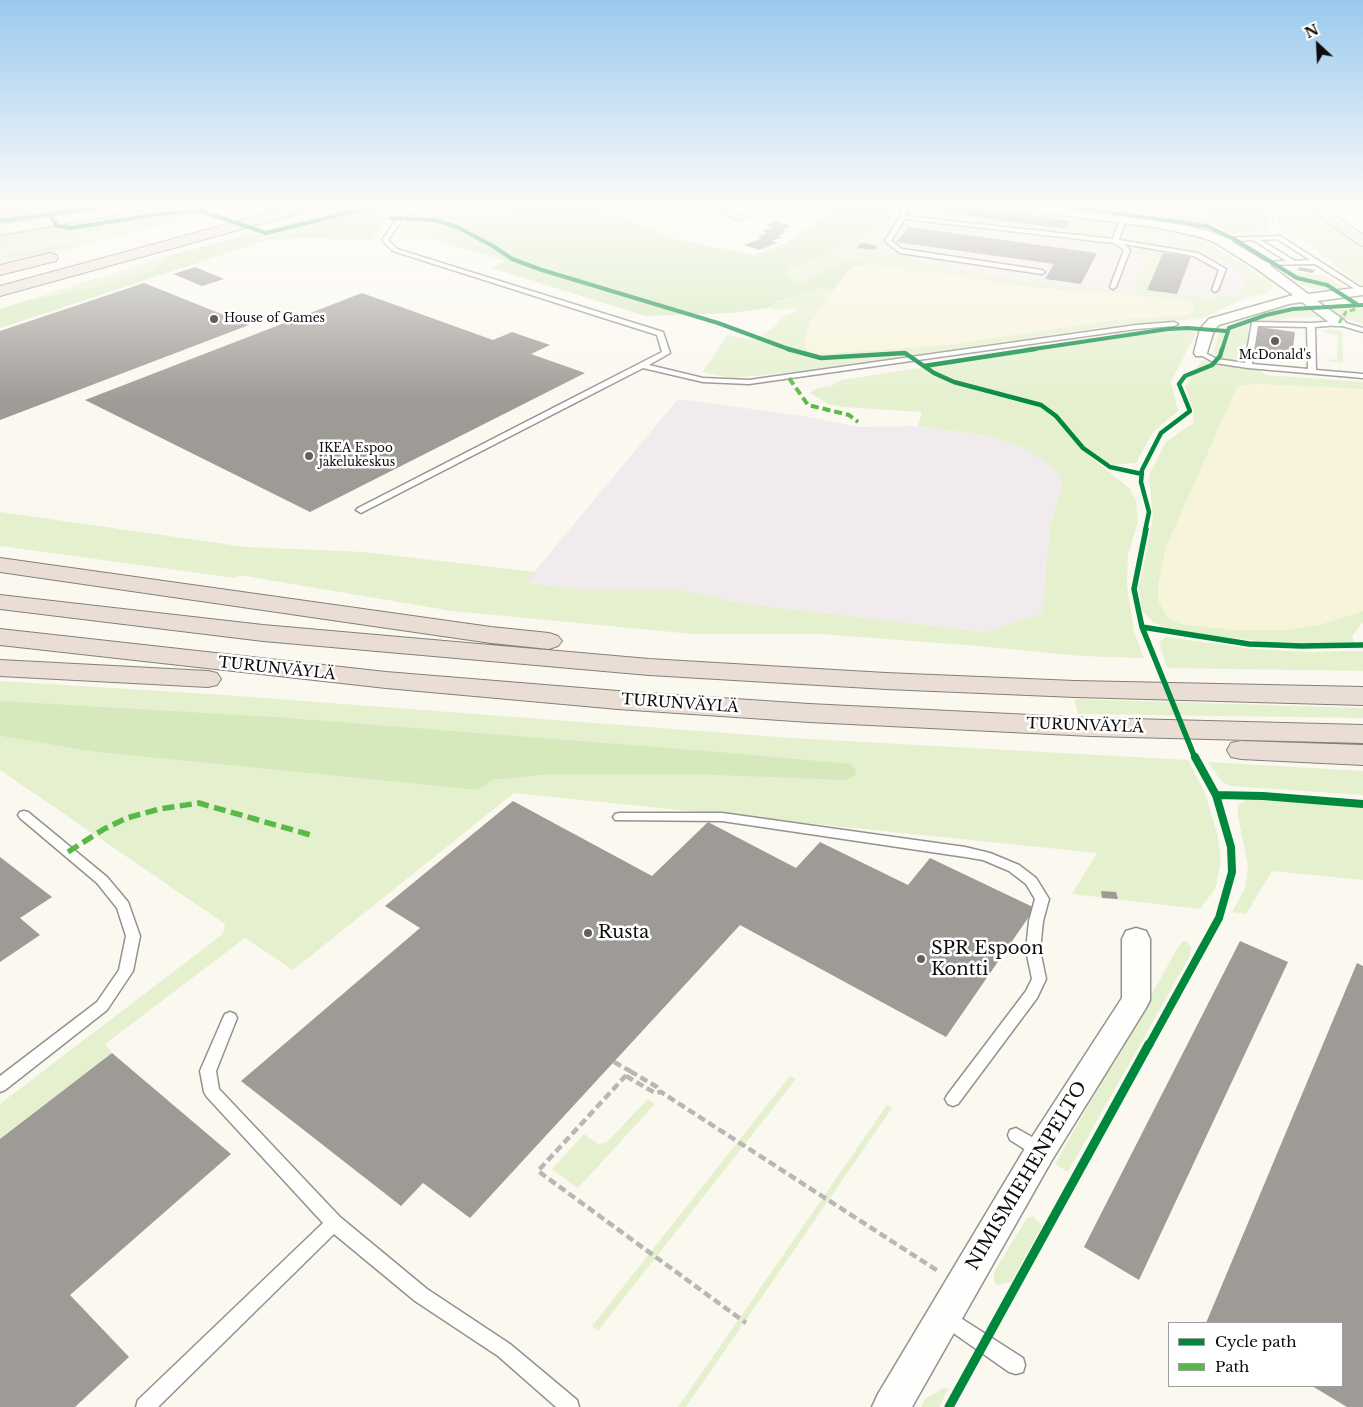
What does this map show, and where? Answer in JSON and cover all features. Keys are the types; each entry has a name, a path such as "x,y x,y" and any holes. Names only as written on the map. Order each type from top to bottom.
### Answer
{"highway":[{"path":"0,278 19,273"},
{"path":"0,291 65,273"},
{"path":"0,302 97,273"},
{"path":"0,564 491,635 609,648 808,664 886,681"},
{"path":"0,602 179,624 486,654 649,667 886,681 1075,689 1363,696"},
{"name":"TURUNVÄYLÄ","path":"0,637 386,680 780,711 1091,727 1363,734"},
{"path":"0,668 91,671 276,685 386,680"},
{"path":"1075,689 1176,680 1363,680"},
{"path":"1091,727 1223,749 1363,755"}],"street":[{"path":"1270,273 1339,323"},
{"path":"1201,353 1207,330 1214,322 1288,300 1363,293"},
{"name":"NIMISMIEHENPELTO","path":"891,1407 961,1287 1029,1142 1136,1000 1136,939"}],"lane":[{"path":"361,510 666,353 660,334 466,273"},
{"path":"1113,287 1118,273"},
{"path":"1215,290 1222,273"},
{"path":"1332,273 1363,293"},
{"path":"1248,366 1255,324 1311,325 1339,323 1363,330"},
{"path":"642,365 703,380 749,382 1136,327 1174,324"},
{"path":"1311,325 1312,372"},
{"path":"1201,353 1215,361 1248,366 1363,376"},
{"path":"0,1085 102,1006 126,970 133,936 123,906 102,880 24,815"},
{"path":"619,817 722,816 965,852 985,856 1014,868 1031,882 1042,899 1036,921 1033,950 1039,978 1032,994 954,1099"},
{"path":"230,1018 208,1071 212,1092 334,1223 421,1295 504,1350 570,1407"},
{"path":"145,1407 334,1223"},
{"path":"944,1316 1016,1365"}],"path":[{"path":"614,1062 657,1087 661,1092 961,1287"},
{"path":"630,1071 538,1171 746,1323"},
{"path":"626,1076 655,1093 661,1092"}],"shaded area":[{"path":"847,273 931,273 1009,285 1080,292 1089,290 1190,301 1194,306 1194,310 1189,315 1115,320 946,345 821,354 811,352 806,348 805,339 810,323"},
{"path":"933,273 1256,273 1271,282 1272,287 1268,293 1234,296 1204,303"},
{"path":"1256,384 1363,389 1363,611 1319,625 1286,630 1235,630 1181,624 1168,618 1158,600 1158,584 1167,545 1236,389 1240,386"},
{"path":"678,399 804,416 859,427 918,426 990,436 1027,450 1053,467 1063,481 1050,526 1042,615 984,632 740,603 677,589 577,589 525,583"}],"green space":[{"path":"115,273 145,273 95,287 25,301"},
{"path":"145,273 168,273 0,328 0,309 24,301 95,287"},
{"path":"507,273 788,273 787,275 792,281 801,282 809,280 821,273 847,273 833,290 818,289 778,301 767,308 732,313 645,316"},
{"path":"788,273 821,273 809,280 801,282 792,281 787,275"},
{"path":"930,273 979,273 988,276 1132,293 1141,273 1154,273 1147,290 1216,300 1219,294 1234,296 1241,292 1246,273 1256,273 1271,282 1272,287 1268,293 1243,299 1201,319 1128,324 795,372 731,378 702,372 728,335 754,340 773,328 785,315 798,311 794,308 776,310 767,308 771,304 818,289 833,290 810,323 805,339 806,348 811,352 821,354 946,345 1115,320 1188,315 1194,310 1194,306 1190,301 1089,290 1080,292 1008,285"},
{"path":"1279,273 1319,284 1334,291 1319,290 1298,284"},
{"path":"1291,273 1327,277 1346,289 1342,290"},
{"path":"1345,273 1363,273 1363,284 1355,281"},
{"path":"1293,306 1302,307 1321,317 1292,317 1269,323 1252,324 1249,326 1247,344 1240,346 1238,361 1222,359 1212,354 1220,330 1224,327 1276,309"},
{"path":"1363,308 1363,324 1346,319 1330,309"},
{"path":"1327,329 1342,331 1343,363 1327,361 1337,359 1338,335 1322,332"},
{"path":"1167,330 1187,330 1196,333 1171,382 1178,411 1153,432 1136,463 1113,465 1088,455 1130,489 1136,501 1138,522 1128,555 1127,586 1134,631 1144,658 1081,656 821,634 693,634 452,611 239,575 235,578 0,546 0,512 246,547 363,552 536,572 526,583 577,589 677,589 740,603 984,632 1042,614 1050,526 1063,482 1053,467 1027,450 990,436 918,426 922,412 843,407 828,404 810,393 815,389 831,386 841,380"},
{"path":"1202,360 1226,366 1259,370 1266,375 1363,382 1363,389 1256,384 1240,386 1236,389 1167,545 1158,584 1158,600 1168,618 1181,624 1235,630 1286,630 1319,625 1363,611 1363,623 1352,637 1356,644 1277,643 1186,633 1153,622 1142,610 1139,588 1153,519 1149,475 1166,442 1193,423 1194,411 1185,387"},
{"path":"1166,637 1253,649 1307,652 1363,651 1363,671 1167,668 1159,642"},
{"path":"0,681 225,695 792,738 1188,760 1205,793 1218,837 1221,862 1215,889 1200,909 1072,894 1097,853 514,793 293,970 245,938 105,1044 112,1053 0,1139 0,1104 223,934 225,924 0,770 0,736 95,752 477,790 493,780 554,774 692,774 0,701"},
{"path":"1074,699 1363,708 1363,718 1078,714"},
{"path":"0,701 275,717 719,752 850,764 856,769 855,775 847,780 692,774 554,774 493,780 477,790 95,752 0,736"},
{"path":"1208,762 1363,771 1363,795 1231,786 1222,782"},
{"path":"1249,798 1363,807 1363,880 1272,871 1246,914 1232,912 1245,888 1248,866 1238,816 1238,805"},
{"path":"1183,941 1186,941 1191,947 1190,956 1068,1172 1055,1164"},
{"path":"790,1076 796,1079 598,1331 592,1326"},
{"path":"648,1099 655,1104 578,1188 552,1169 584,1134 598,1144 606,1143"},
{"path":"887,1105 892,1108 686,1407 678,1407"},
{"path":"1033,1216 1042,1226 1011,1282 997,1285 994,1281 994,1272 1027,1218"},
{"path":"949,1388 939,1407 921,1407 925,1399 942,1389"}],"building":[{"path":"209,273 224,279 202,286 173,274"},
{"path":"1049,273 1087,273 1081,284 1045,279"},
{"path":"1154,273 1185,273 1177,294 1147,290"},
{"path":"144,283 249,325 0,420 0,331"},
{"name":"IKEA Espoo jakelukeskus","path":"362,293 493,340 512,332 550,345 531,354 585,373 310,512 85,400"},
{"name":"McDonald's","path":"1259,327 1295,332 1292,356 1255,350"},
{"path":"513,801 652,876 708,822 796,868 820,842 908,885 930,858 1035,908 946,1037 740,925 470,1218 423,1183 401,1206 241,1081 420,928 385,906"},
{"path":"0,857 52,897 20,918 40,935 0,962"},
{"path":"1101,891 1116,892 1118,899 1102,898"},
{"path":"1240,941 1288,962 1139,1280 1084,1247"},
{"path":"1357,963 1363,966 1363,1407 1347,1407 1314,1387 1343,1387 1343,1322 1206,1322"},
{"path":"112,1053 231,1154 70,1295 129,1357 75,1407 0,1407 0,1139"}],"marked path":[{"path":"1339,323 1346,312 1356,309"},
{"path":"789,378 808,405 849,415 858,422"},
{"path":"68,852 104,829 127,818 159,809 199,803 314,836"}],"cycle path":[{"path":"551,273 718,323 798,353 821,358 905,353 934,373 954,382 1041,405 1056,416 1083,448 1110,467 1142,474"},
{"path":"1288,273 1297,278 1327,285 1358,305"},
{"path":"949,1407 1219,918 1232,872 1231,847 1216,795 1197,763 1142,627 1134,589 1149,512 1141,482 1142,470 1161,433 1190,411 1179,384 1185,376 1212,365 1220,356 1229,328 1266,315 1293,309 1363,305"},
{"path":"924,366 1168,329 1187,328 1226,331"},
{"path":"1142,627 1249,644 1301,646 1363,645"},
{"path":"1216,795 1263,796 1363,804"}],"place":[{"name":"House of Games","path":"214,319"},
{"name":"McDonald's","path":"1275,341"},
{"name":"IKEA Espoo jakelukeskus","path":"309,456"},
{"name":"Rusta","path":"588,933"},
{"name":"SPR Espoon Kontti","path":"921,959"}]}
